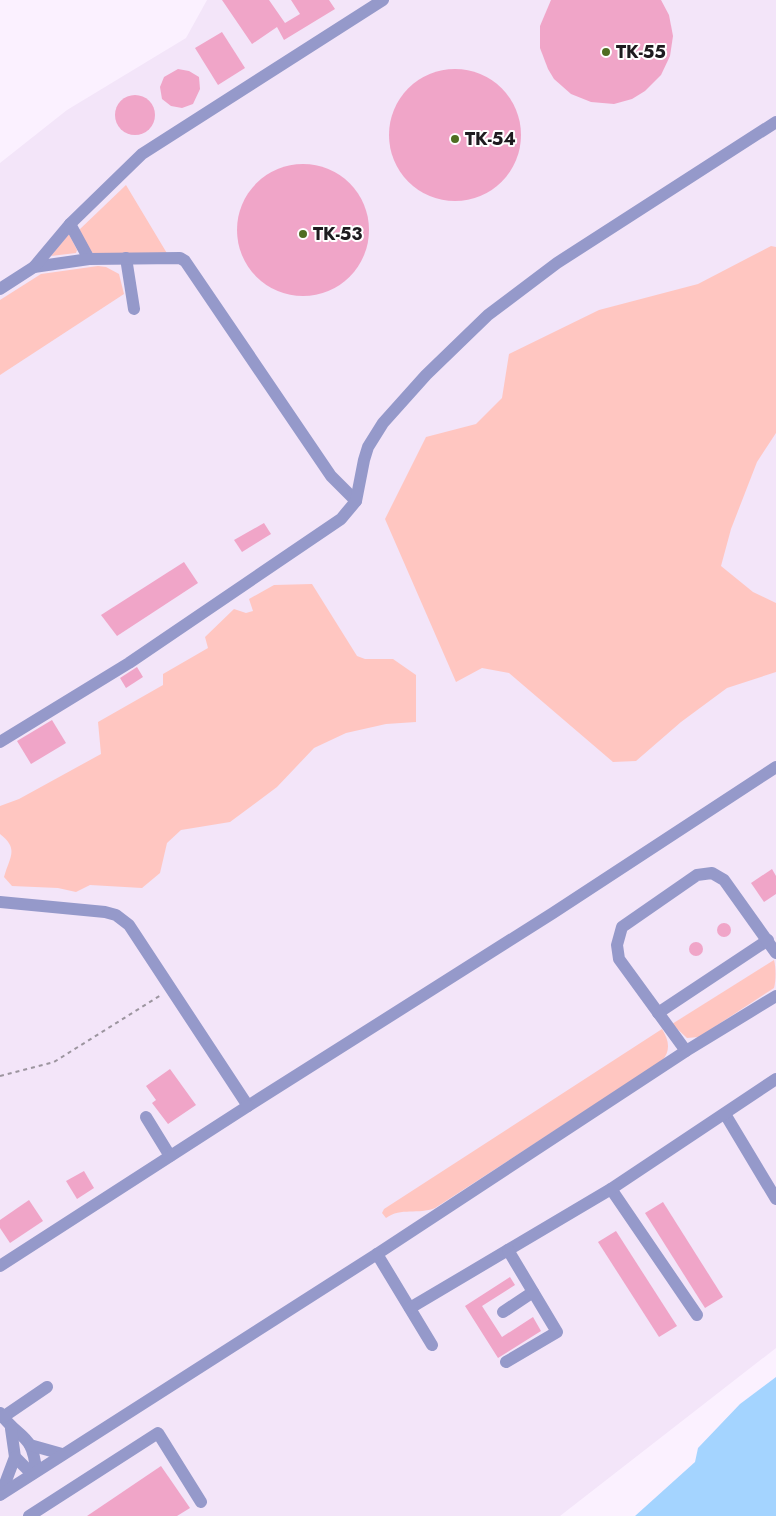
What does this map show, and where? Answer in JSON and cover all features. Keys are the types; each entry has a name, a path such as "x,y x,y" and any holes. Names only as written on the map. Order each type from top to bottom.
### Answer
{"street":[{"path":"0,290 34,267 70,224 142,154 383,0"},
{"path":"0,742 129,663 340,519 356,501 368,447 383,423 426,375 488,315 557,263 776,122"},
{"path":"70,224 89,259"},
{"path":"126,258 134,309"},
{"path":"34,267 89,259 180,258 185,261 331,476 356,501"},
{"path":"0,1266 561,908 776,767"},
{"path":"686,1051 619,959 617,945 622,927 697,876 712,873 724,880 776,953"},
{"path":"0,902 105,912 116,915 129,924 248,1106"},
{"path":"658,1013 768,940"},
{"path":"1,1495 182,1377 377,1254 686,1051 776,996"},
{"path":"410,1308 611,1189 776,1079"},
{"path":"725,1114 776,1199"},
{"path":"146,1117 170,1156"},
{"path":"611,1189 697,1315"},
{"path":"506,1362 557,1332 508,1250"},
{"path":"377,1254 432,1345"},
{"path":"503,1312 533,1292"},
{"path":"34,1473 34,1451 25,1437 11,1429 1,1415 47,1387"},
{"path":"1,1495 15,1457 11,1429"},
{"path":"32,1515 158,1433 201,1502"},
{"path":"30,1445 62,1454"},
{"path":"15,1457 34,1473"}],"path":[{"path":"0,1076 54,1062 171,988"}],"shaded area":[{"path":"207,0 776,0 776,1348 560,1516 0,1516 0,163 67,110 186,38"},
{"path":"126,185 168,255 93,253 88,250 78,231"},
{"path":"69,234 77,250 76,253 51,256"},
{"path":"771,246 776,247 776,433 757,462 731,529 721,566 753,592 776,603 776,672 727,688 681,722 636,761 613,762 509,673 482,668 456,682 385,519 426,437 476,424 502,398 509,354 599,310 698,284"},
{"path":"98,266 106,267 119,274 124,294 0,375 0,300 41,274"},
{"path":"312,584 357,656 365,659 393,659 416,675 416,722 386,724 346,733 314,748 277,787 230,822 181,830 167,843 160,873 142,888 90,885 76,892 58,888 12,886 4,877 11,849 6,839 0,834 0,806 19,799 101,754 98,722 163,685 163,674 208,648 205,637 234,609 246,613 253,611 249,599 274,585"},
{"path":"774,960 776,974 774,988 699,1037 687,1038 672,1024"},
{"path":"662,1029 666,1037 668,1049 662,1061 435,1208 398,1213 386,1218 382,1213 384,1209"}],"water":[{"path":"776,1377 776,1516 635,1516 695,1462 698,1448 740,1404"}],"building":[{"path":"222,0 269,0 285,23 300,14 291,0 329,0 335,9 284,40 277,27 252,44"},
{"name":"TK-55","path":"551,0 661,0 669,15 673,36 670,56 661,75 645,91 632,99 614,104 591,102 571,94 554,79 540,48 540,26"},
{"path":"222,32 245,68 218,85 195,48"},
{"path":"178,69 189,71 199,77 200,89 193,104 182,108 171,106 162,99 160,87 164,77"},
{"name":"TK-54","path":"455,69 468,70 480,74 502,88 516,110 520,122 520,148 516,160 502,182 480,196 468,200 455,201 442,200 430,196 408,182 394,160 390,148 389,135 390,122 394,110 408,88 430,74 442,70"},
{"path":"135,95 149,101 155,115 149,129 135,135 121,129 115,115 121,101"},
{"name":"TK-53","path":"303,164 316,165 328,169 350,183 364,205 368,217 368,243 364,255 350,277 328,291 316,295 303,296 290,295 278,291 256,277 242,255 238,243 237,230 238,217 242,205 256,183 278,169 290,165"},
{"path":"264,523 271,534 242,552 234,540"},
{"path":"184,562 198,583 117,636 101,615"},
{"path":"137,667 143,677 126,688 120,678"},
{"path":"52,720 66,743 31,764 17,741"},
{"path":"772,869 776,876 776,894 764,902 751,883"},
{"path":"724,923 729,925 731,930 729,935 724,937 719,935 717,930 719,925"},
{"path":"696,942 701,944 703,949 701,954 696,956 691,954 689,949 691,944"},
{"path":"170,1069 196,1105 168,1124 152,1103 156,1100 146,1086"},
{"path":"84,1171 94,1188 77,1199 66,1181"},
{"path":"29,1200 43,1221 10,1243 0,1228 0,1220"},
{"path":"663,1202 723,1297 705,1308 645,1213"},
{"path":"616,1231 677,1326 659,1337 598,1242"},
{"path":"510,1277 515,1285 482,1306 502,1337 533,1317 541,1331 498,1358 465,1306"},
{"path":"161,1466 190,1508 177,1516 87,1516"}],"place":[{"name":"TK-55","path":"606,52"},
{"name":"TK-54","path":"455,139"},
{"name":"TK-53","path":"303,234"}]}
